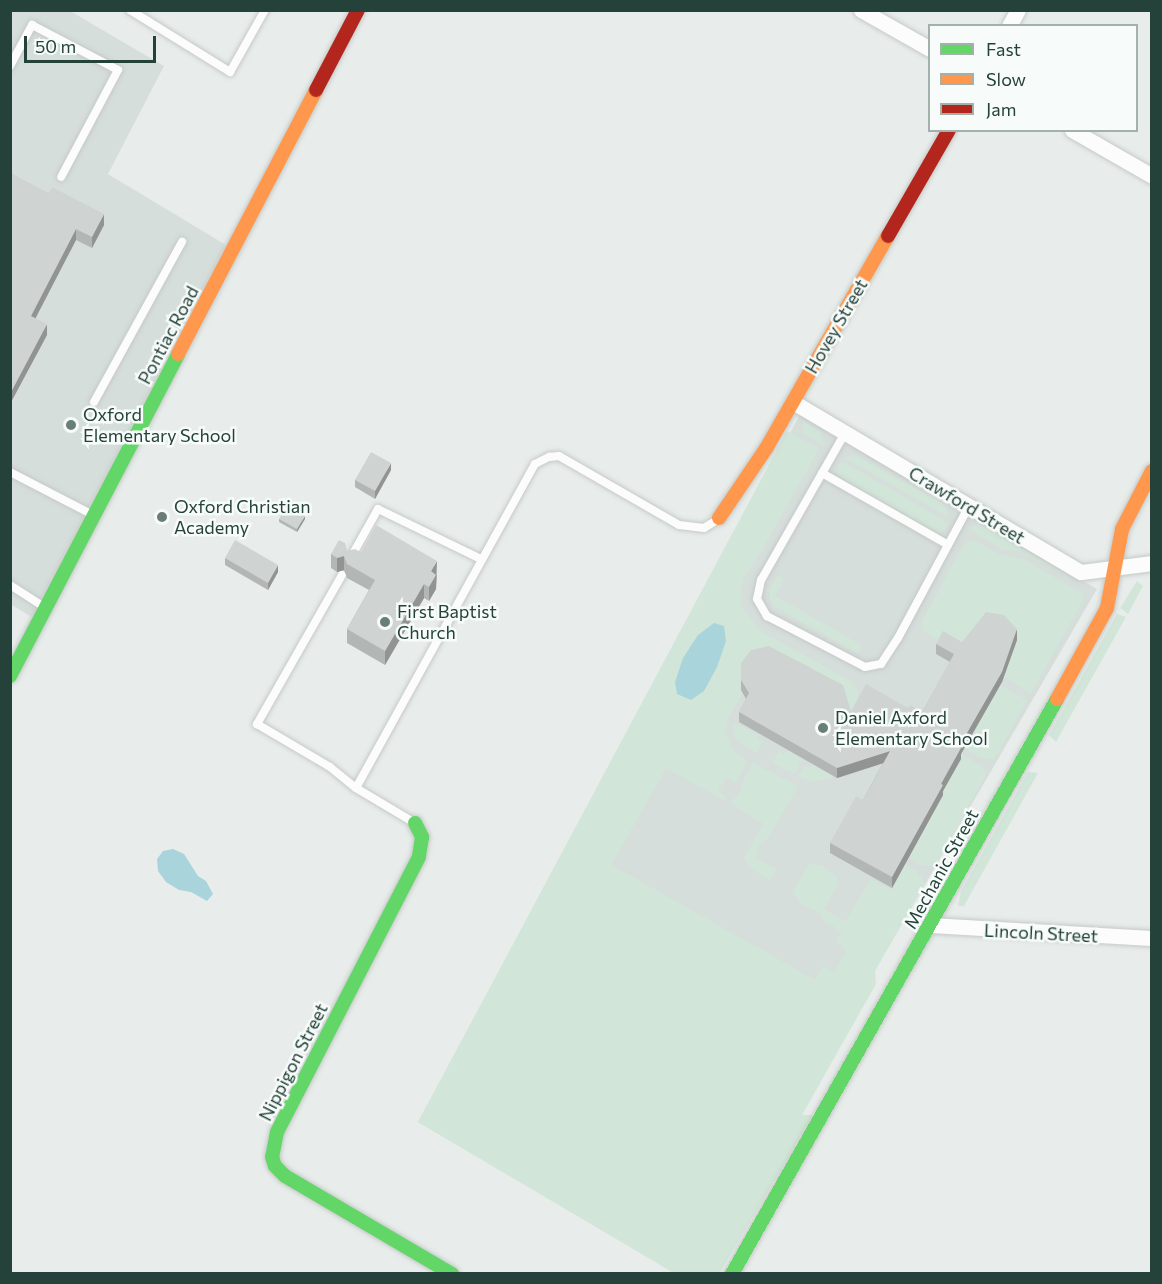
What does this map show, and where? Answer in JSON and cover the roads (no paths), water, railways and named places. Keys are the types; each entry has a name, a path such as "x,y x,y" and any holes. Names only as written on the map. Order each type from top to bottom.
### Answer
{"street":[{"name":"Pontiac Road","path":"10,676 358,10"},
{"path":"861,10 928,49"},
{"path":"1010,24 1018,10"},
{"name":"Hovey Street","path":"719,518 758,461 793,402 948,132"},
{"path":"1075,132 1152,176"},
{"name":"Crawford Street","path":"793,402 1081,572 1152,563"},
{"name":"Mechanic Street","path":"732,1274 1101,620 1107,608 1125,519 1152,471"},
{"name":"Nippigon Street","path":"415,823 422,837 419,857 277,1132 272,1154 275,1166 285,1176 452,1274"},
{"name":"Lincoln Street","path":"930,925 1152,938"}],"lane":[{"path":"130,10 230,72 265,10"},
{"path":"10,66 32,25 118,70 61,177"},
{"path":"94,402 182,242"},
{"path":"845,433 761,580 757,599 767,616 865,667 880,664 898,638 969,506"},
{"path":"356,788 536,464 549,457 559,456 680,525 704,528 719,518"},
{"path":"10,472 94,516"},
{"path":"822,473 948,545"},
{"path":"350,560 378,509 481,560"},
{"path":"342,574 258,724 330,767 356,788 415,823"},
{"path":"10,585 46,608"}],"water":[{"path":"714,623 724,626 726,641 717,667 704,691 691,700 677,694 675,682 683,658 698,635"},
{"path":"173,849 184,854 198,876 206,881 213,894 207,901 191,892 179,890 166,882 158,871 157,859 163,851"}],"place":[{"name":"Oxford Elementary School","path":"71,425"},
{"name":"Oxford Christian Academy","path":"162,517"},
{"name":"First Baptist Church","path":"385,622"},
{"name":"Daniel Axford Elementary School","path":"823,728"}]}
